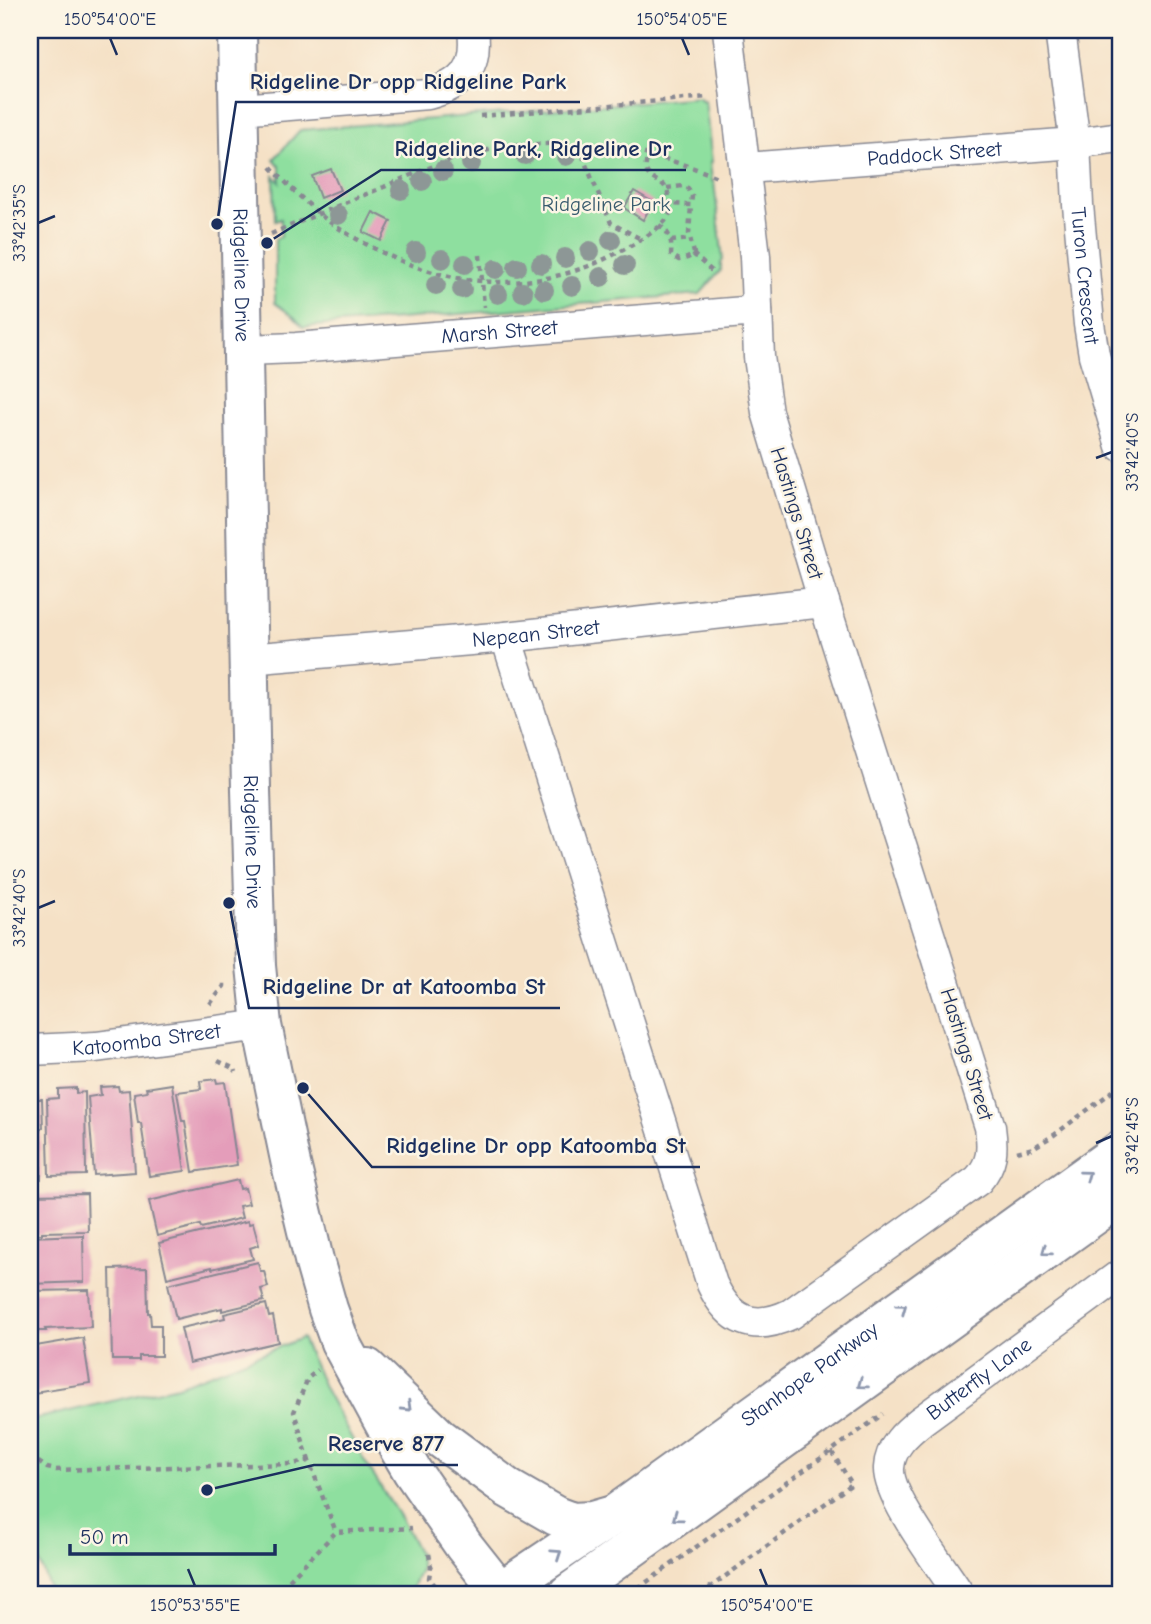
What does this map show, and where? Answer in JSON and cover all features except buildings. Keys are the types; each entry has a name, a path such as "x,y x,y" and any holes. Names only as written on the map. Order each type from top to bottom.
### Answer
{"street":[{"name":"Ridgeline Drive","path":"237,30 248,659 256,965 262,1025 290,1160 328,1309 332,1353 499,1593"},
{"path":"239,109 441,91 452,86 468,68 474,51 473,30"},
{"name":"Hastings Street","path":"506,636 712,1283 727,1309 747,1321 776,1321 790,1314 978,1180 986,1170 992,1150 990,1127 824,602 767,412 760,366 755,256 728,30"},
{"name":"Turon Crescent","path":"1060,30 1075,143 1089,324 1094,355 1121,446"},
{"name":"Paddock Street","path":"747,179 1121,138"},
{"name":"Marsh Street","path":"243,350 757,311"},
{"name":"Nepean Street","path":"248,659 506,636 824,602"},
{"name":"Katoomba Street","path":"30,1050 96,1047 262,1025"},
{"name":"Stanhope Parkway","path":"499,1593 614,1515 1121,1150"},
{"name":"Stanhope Parkway","path":"568,1594 1121,1196"},
{"name":"Butterfly Lane","path":"959,1594 893,1492 889,1470 894,1450 909,1431 934,1411 1121,1274"},
{"path":"332,1353 509,1489 556,1516 572,1522 592,1521 614,1515"}],"path":[{"path":"480,116 708,97"},
{"path":"241,247 419,172 493,149 534,144 583,145 648,154 747,179"},
{"path":"583,145 583,160 611,223 641,239"},
{"path":"271,167 319,214 347,234 401,262 430,272 502,283 558,276 604,260 659,226 670,212 670,204 667,188 647,172 645,167 648,154"},
{"path":"667,188 688,188 692,196 690,239 693,254 714,273"},
{"path":"670,204 691,205"},
{"path":"659,226 667,231 673,258 679,260 689,258 693,254"},
{"path":"671,241 690,239"},
{"path":"481,255 483,296"},
{"path":"1010,1152 1033,1148 1121,1085"},
{"path":"332,1353 308,1378 294,1412 336,1532"},
{"path":"630,1594 887,1411"},
{"path":"701,1594 852,1484 831,1451"},
{"path":"30,1456 47,1468 56,1469 291,1464 309,1461"},
{"path":"275,1594 336,1532 418,1528"},
{"path":"442,1594 429,1578 431,1566 464,1546"}],"green space":[{"name":"Ridgeline Park","path":"700,97 701,101 705,101 723,260 721,270 700,294 303,327 275,303 275,239 281,236 281,219 275,221 274,176 280,182 280,166 274,159 300,130"},
{"path":"302,1338 325,1389 420,1556 420,1570 409,1594 52,1594 30,1539 30,1420 178,1386"}],"place":[{"name":"Ridgeline Dr opp Ridgeline Park","path":"217,224"},
{"name":"Ridgeline Park, Ridgeline Dr","path":"267,243"},
{"name":"Ridgeline Dr at Katoomba St","path":"229,903"},
{"name":"Ridgeline Dr opp Katoomba St","path":"303,1088"},
{"name":"Reserve 877","path":"207,1490"}]}
